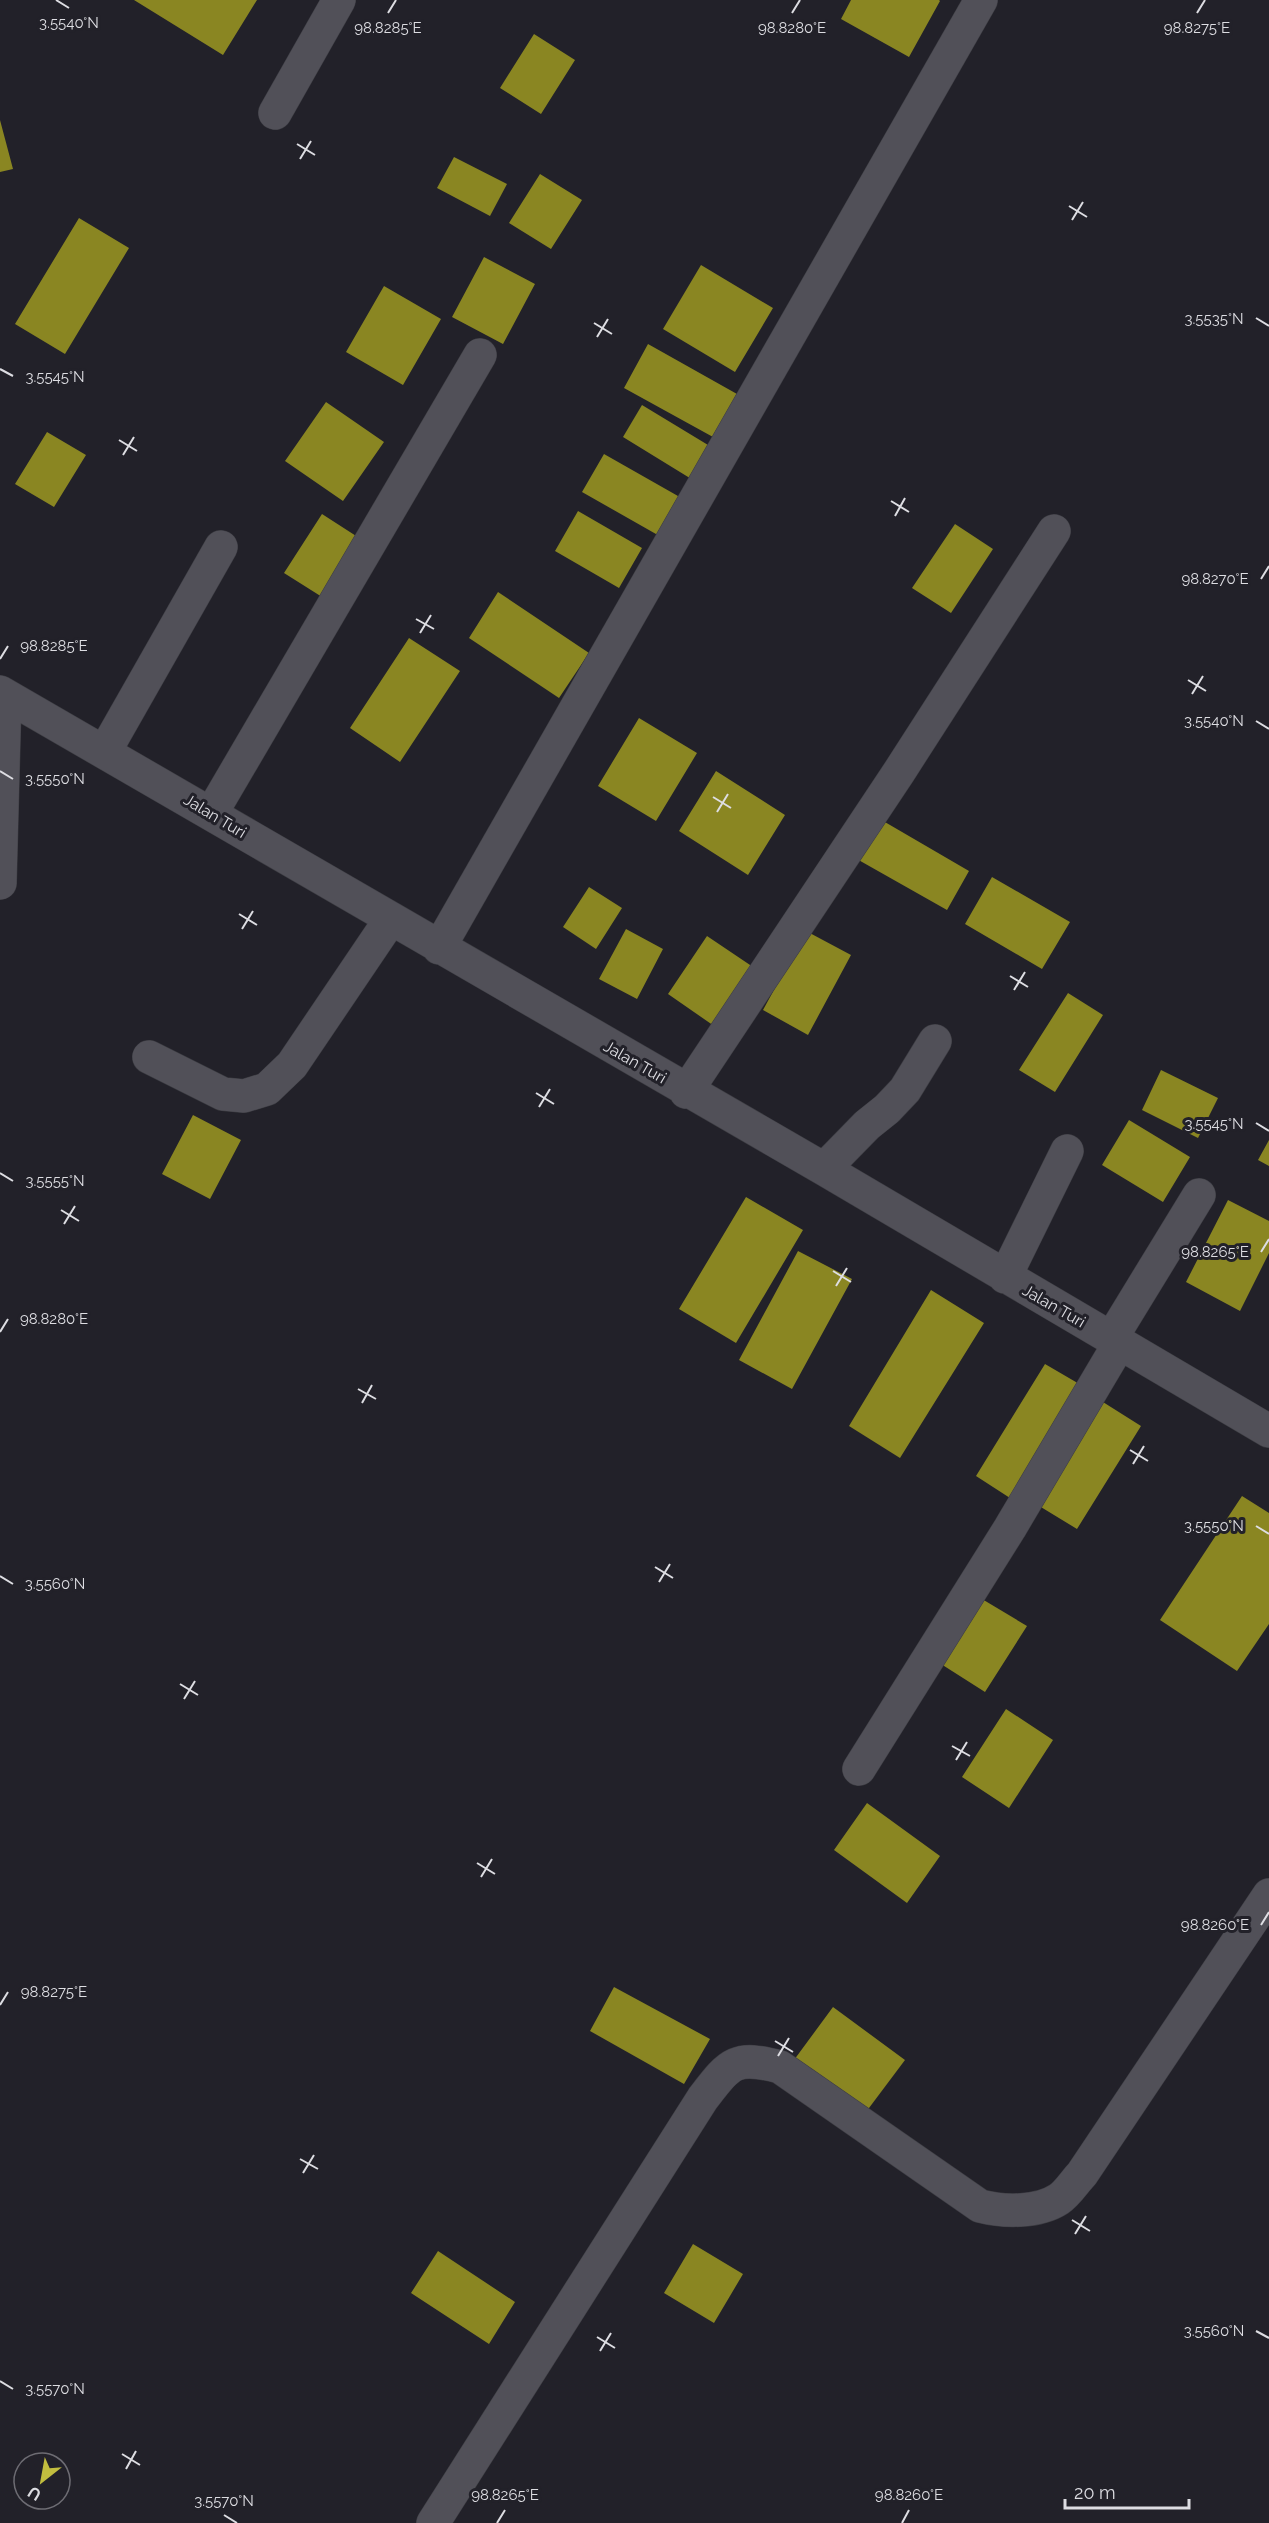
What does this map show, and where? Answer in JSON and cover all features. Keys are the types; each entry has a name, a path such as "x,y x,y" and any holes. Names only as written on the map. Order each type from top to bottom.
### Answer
{"street":[{"path":"275,113 339,0"},
{"path":"439,948 981,0"},
{"path":"211,814 480,355"},
{"path":"686,1092 899,772 1054,531"},
{"path":"105,751 221,547"},
{"path":"0,883 2,694"},
{"name":"Jalan Turi","path":"2,694 105,751 686,1092 824,1169 1269,1431"},
{"path":"149,1057 223,1094 244,1096 267,1089 292,1065 390,920"},
{"path":"824,1169 905,1090 935,1041"},
{"path":"1005,1277 1067,1151"},
{"path":"859,1769 1010,1528 1199,1195"},
{"path":"433,2523 703,2098 719,2077 735,2063 755,2060 780,2067 980,2206 1000,2211 1032,2209 1059,2199 1082,2174 1269,1894"}],"building":[{"path":"134,0 257,0 223,55"},
{"path":"851,0 940,1 909,57 841,19"},
{"path":"534,34 575,60 541,114 500,88"},
{"path":"0,120 13,169 0,172"},
{"path":"454,157 507,184 490,216 437,188"},
{"path":"540,174 582,200 551,249 509,223"},
{"path":"79,218 129,248 65,354 15,324"},
{"path":"484,257 535,284 503,344 452,317"},
{"path":"701,265 773,308 735,372 663,329"},
{"path":"384,286 441,319 403,385 346,352"},
{"path":"648,344 737,394 713,437 624,388"},
{"path":"326,402 384,442 343,501 285,461"},
{"path":"642,405 713,448 693,480 623,437"},
{"path":"47,432 86,455 54,507 15,484"},
{"path":"604,454 685,500 663,538 582,492"},
{"path":"578,511 642,548 619,588 555,551"},
{"path":"322,514 367,543 330,602 284,573"},
{"path":"955,524 993,549 951,613 912,588"},
{"path":"498,592 589,653 559,698 469,638"},
{"path":"409,638 460,671 400,762 350,728"},
{"path":"639,718 697,753 656,821 598,786"},
{"path":"716,771 785,815 748,875 679,831"},
{"path":"878,818 969,871 947,910 855,858"},
{"path":"992,877 1070,922 1042,969 965,924"},
{"path":"589,887 622,908 596,949 563,927"},
{"path":"626,929 663,949 637,999 599,979"},
{"path":"806,931 851,955 808,1035 763,1010"},
{"path":"707,936 756,969 717,1028 668,994"},
{"path":"1068,993 1103,1015 1055,1092 1019,1070"},
{"path":"1161,1070 1218,1098 1198,1138 1142,1110"},
{"path":"193,1115 241,1140 210,1199 162,1174"},
{"path":"1129,1120 1190,1157 1163,1202 1102,1165"},
{"path":"1269,1140 1269,1166 1258,1160"},
{"path":"746,1197 803,1230 736,1343 679,1309"},
{"path":"1228,1200 1269,1221 1269,1253 1240,1311 1186,1282"},
{"path":"798,1251 852,1279 792,1389 739,1360"},
{"path":"931,1290 984,1323 900,1458 849,1426"},
{"path":"1045,1364 1081,1385 1010,1498 976,1476"},
{"path":"1095,1397 1141,1426 1077,1529 1031,1501"},
{"path":"1242,1496 1269,1513 1269,1624 1237,1671 1160,1620"},
{"path":"982,1599 1027,1626 985,1692 941,1664"},
{"path":"1006,1709 1053,1740 1009,1808 962,1777"},
{"path":"867,1803 940,1856 907,1903 834,1850"},
{"path":"614,1987 710,2039 684,2084 590,2031"},
{"path":"833,2007 905,2060 866,2112 794,2060"},
{"path":"693,2244 743,2274 714,2323 664,2293"},
{"path":"438,2251 515,2302 489,2344 411,2293"}]}
